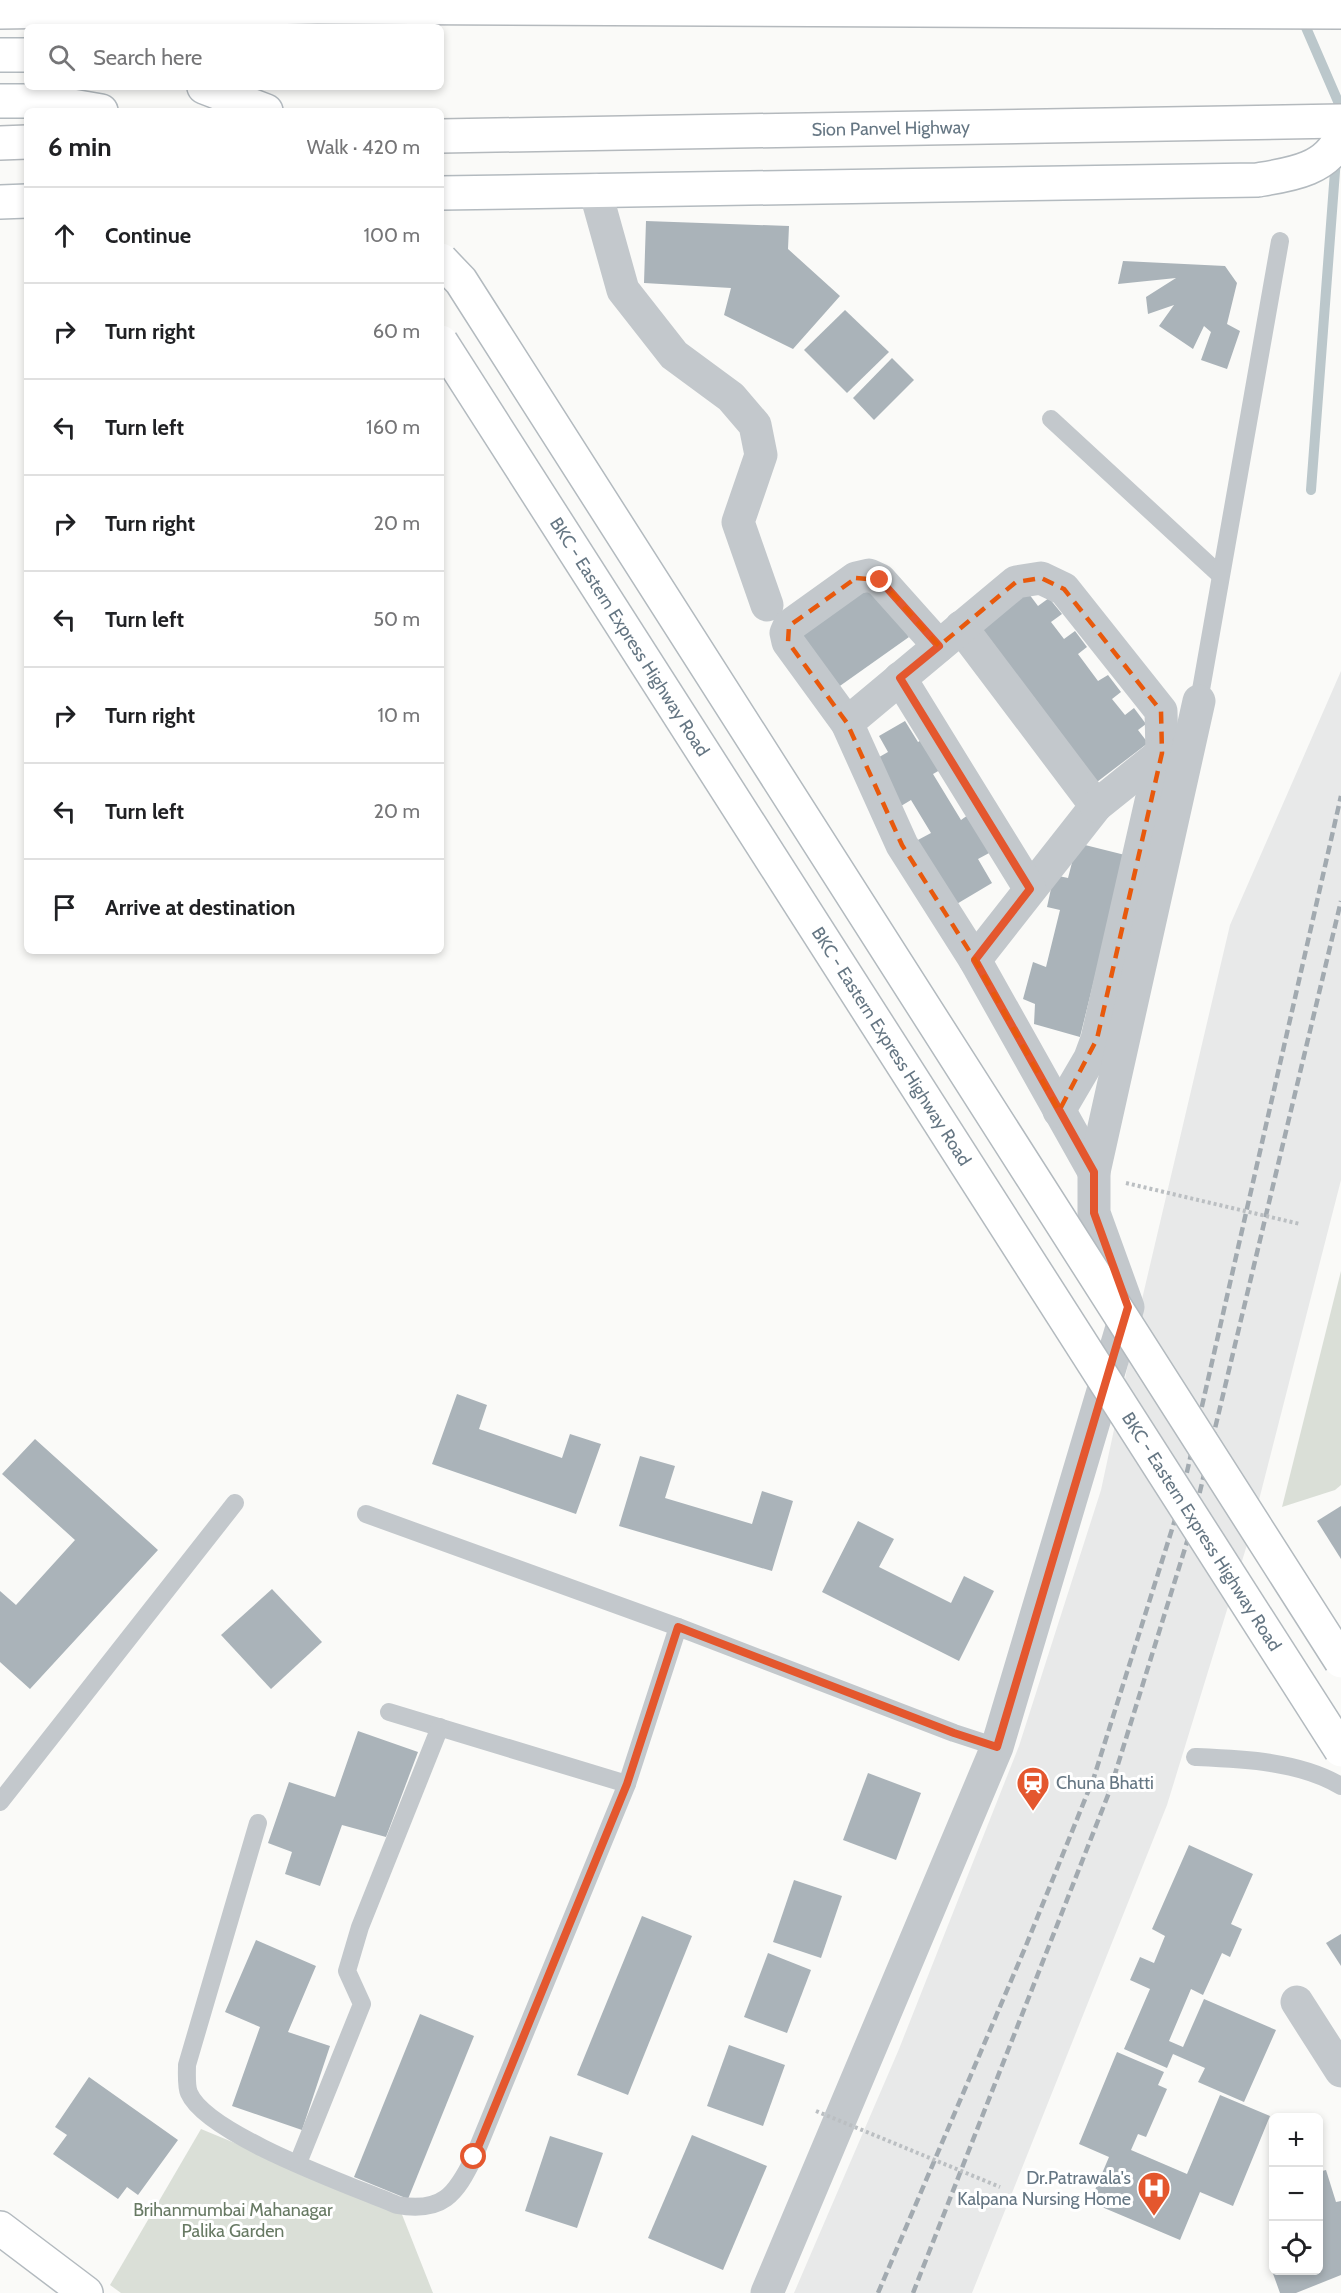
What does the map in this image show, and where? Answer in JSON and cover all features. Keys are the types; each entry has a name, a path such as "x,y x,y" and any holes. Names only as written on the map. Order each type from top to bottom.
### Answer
{"main road":[{"path":"0,12 317,3 1341,12"},
{"path":"0,55 24,55"},
{"path":"212,90 259,108"},
{"path":"0,101 43,101 84,108"},
{"name":"Sion Panvel Highway","path":"444,136 1263,123 1335,140"},
{"path":"444,193 1257,180 1291,175 1335,140"},
{"path":"0,143 24,142"},
{"path":"0,202 24,201"},
{"path":"444,263 461,281 1341,1661"},
{"name":"BKC - Eastern Express Highway Road","path":"444,347 1341,1750"},
{"path":"0,2228 86,2293"}],"street":[{"path":"595,190 623,290 674,355 731,397 755,425 761,455 738,522 767,605"},
{"path":"1094,1172 975,960 902,845 847,723 788,642 786,633 789,626 856,578 869,575 880,580 950,637 1096,806"},
{"path":"847,723 1016,582 1041,578 1064,589 1161,711 1162,753 1097,1039 1090,1058 1059,1111"},
{"path":"900,678 1030,889"},
{"path":"767,2293 997,1747 1128,1307 1094,1213 1094,1172 1199,701"},
{"path":"975,960 1096,806 1162,753"},
{"path":"1297,2002 1341,2071"}],"lane":[{"path":"1199,701 1220,575 1242,470 1280,240"},
{"path":"1051,419 1220,575"},
{"path":"0,1802 235,1503"},
{"path":"366,1514 678,1627 954,1733 997,1747"},
{"path":"258,1823 187,2066 189,2092 207,2115 251,2142 298,2163 397,2205 417,2209 445,2201 461,2184 627,1784 678,1627"},
{"path":"389,1712 627,1784"},
{"path":"298,2163 362,2004 347,1971 360,1927 440,1726"},
{"path":"1195,1757 1240,1759 1294,1768 1341,1786"}],"path":[{"path":"1126,1183 1300,1224"},
{"path":"816,2111 1000,2187"}],"highlighted area":[{"path":"856,578 880,580 939,646 1016,582 1041,578 1064,589 1161,711 1162,753 1097,1039 1059,1111 975,960 902,845 847,723 788,642 789,626"}],"shaded area":[{"path":"1341,671 1341,1180 1250,1535 1167,1805 972,2293 794,2293 899,2049 1019,1746 1101,1490 1143,1295 1230,925"}],"green space":[{"path":"1341,1271 1341,1485 1335,1490 1282,1507"},
{"name":"Brihanmumbai Mahanagar Palika Garden","path":"201,2129 401,2212 433,2293 121,2293 110,2285"}],"building":[{"path":"646,221 789,226 788,249 840,296 793,349 724,315 731,288 644,283"},
{"path":"1123,261 1225,266 1237,283 1227,324 1240,331 1227,369 1201,360 1211,332 1204,326 1193,349 1159,326 1174,305 1148,314 1146,297 1176,278 1118,284"},
{"path":"845,310 889,352 847,393 804,350"},
{"path":"892,358 914,380 874,420 853,398"},
{"path":"869,582 909,637 837,688 797,633"},
{"path":"1026,590 1038,606 1049,598 1062,614 1051,622 1064,639 1075,631 1087,647 1078,654 1098,681 1108,675 1121,692 1112,699 1125,715 1134,708 1146,724 1138,730 1148,743 1093,785 974,629"},
{"path":"905,721 918,742 929,736 947,766 933,774 961,820 968,815 991,852 978,859 992,883 955,905 916,841 931,833 911,800 901,806 874,760 888,752 879,736"},
{"path":"1077,843 1125,855 1080,1037 1034,1024 1035,1004 1023,999 1033,962 1046,967 1060,910 1047,907 1054,875 1068,878"},
{"path":"457,1394 487,1405 479,1429 562,1458 570,1434 601,1444 576,1514 432,1464"},
{"path":"35,1439 158,1550 30,1689 0,1662 0,1591 16,1605 75,1540 2,1474"},
{"path":"640,1456 675,1466 665,1498 752,1524 762,1491 793,1501 772,1571 619,1526"},
{"path":"1341,1506 1341,1559 1317,1521"},
{"path":"858,1521 894,1539 879,1567 951,1603 964,1576 994,1591 959,1661 822,1592"},
{"path":"272,1589 322,1642 271,1689 221,1635"},
{"path":"358,1731 418,1752 386,1837 342,1825 320,1886 285,1874 292,1852 268,1843 289,1782 335,1797"},
{"path":"868,1773 921,1793 896,1860 843,1840"},
{"path":"1189,1845 1253,1874 1231,1924 1242,1929 1230,1957 1222,1953 1203,1995 1191,1989 1169,2041 1183,2047 1204,1999 1276,2030 1244,2102 1198,2082 1205,2068 1173,2054 1167,2068 1124,2049 1150,1989 1130,1980 1140,1957 1154,1963 1165,1936 1152,1929"},
{"path":"794,1880 842,1896 821,1958 773,1942"},
{"path":"642,1916 692,1936 628,2095 577,2075"},
{"path":"1341,1934 1341,1966 1326,1943"},
{"path":"256,1940 316,1966 288,2032 330,2046 302,2130 232,2106 260,2027 225,2012"},
{"path":"768,1953 811,1970 787,2033 744,2017"},
{"path":"420,2014 474,2036 408,2199 354,2177"},
{"path":"729,2045 785,2065 763,2126 707,2106"},
{"path":"1117,2052 1164,2072 1158,2085 1167,2089 1146,2137 1138,2134 1131,2150 1187,2174 1220,2095 1269,2116 1233,2206 1200,2192 1180,2240 1090,2202 1109,2157 1079,2144"},
{"path":"89,2077 178,2140 138,2195 127,2187 118,2199 53,2154 67,2135 55,2127"},
{"path":"692,2135 767,2166 723,2270 648,2238"},
{"path":"550,2136 603,2153 577,2228 525,2211"},
{"path":"1326,2170 1336,2202 1341,2201 1341,2275 1296,2293 1280,2293 1274,2275 1323,2275 1323,2171"}],"waterway":[{"path":"1301,16 1340,106 1339,119"},
{"path":"1311,490 1336,158"}],"railway":[{"path":"878,2293 1025,1948 1094,1777 1179,1507 1341,796"},
{"path":"913,2293 1110,1790 1191,1529 1341,901"}],"place":[{"name":"Chuna Bhatti","path":"1033,1812"},
{"name":"Dr.Patrawala's Kalpana Nursing Home","path":"1154,2217"}],"route":[{"path":"474,2157 627,1784 678,1627 954,1733 997,1747 1128,1307 1094,1213 1094,1172 975,960 1030,889 900,678 939,646 880,580"}]}
